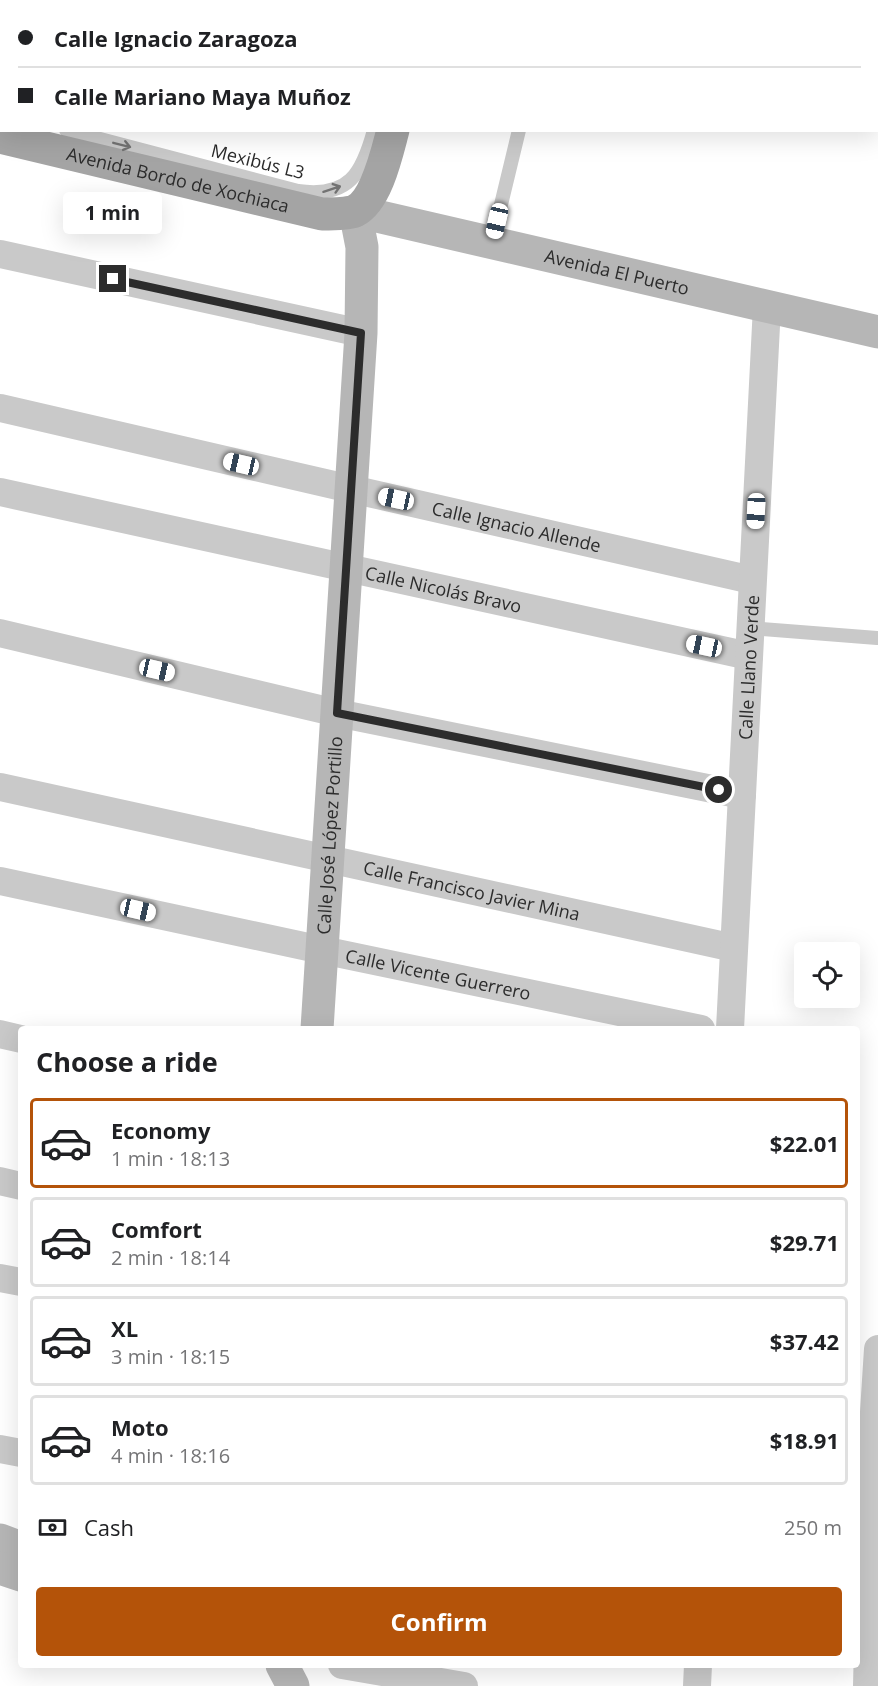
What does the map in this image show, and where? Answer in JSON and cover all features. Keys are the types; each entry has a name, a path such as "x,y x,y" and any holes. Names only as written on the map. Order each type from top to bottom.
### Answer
{"main road":[{"path":"355,211 378,183 392,132"},
{"name":"Avenida Bordo de Xochiaca","path":"0,137 322,214 355,211"},
{"name":"Avenida El Puerto","path":"355,211 878,332"},
{"name":"Calle José López Portillo","path":"316,1026 361,333 362,247 355,211"},
{"path":"0,1540 18,1547"},
{"path":"0,1568 18,1574"},
{"path":"283,1668 292,1686"}],"street":[{"path":"0,254 361,333"},
{"name":"Calle Llano Verde","path":"730,1026 767,306"},
{"name":"Calle Ignacio Allende","path":"0,408 752,580"},
{"name":"Calle Nicolás Bravo","path":"0,492 748,656"},
{"path":"0,633 337,713 741,795"},
{"name":"Calle Francisco Javier Mina","path":"0,787 734,948"},
{"name":"Calle Vicente Guerrero","path":"0,881 686,1026"},
{"path":"0,1034 18,1038"},
{"path":"0,1182 18,1185"},
{"path":"0,1278 18,1281"},
{"path":"867,1686 878,1349"},
{"path":"0,1449 18,1452"},
{"path":"275,1686 276,1668"},
{"path":"359,1668 464,1686"},
{"path":"697,1686 698,1668"}],"lane":[{"name":"Mexibús L3","path":"74,132 313,193 328,191 351,180 365,161 373,132"},
{"path":"492,243 519,132"},
{"path":"750,628 877,638"}],"route":[{"path":"113,279 361,333 337,713 719,790"}]}
